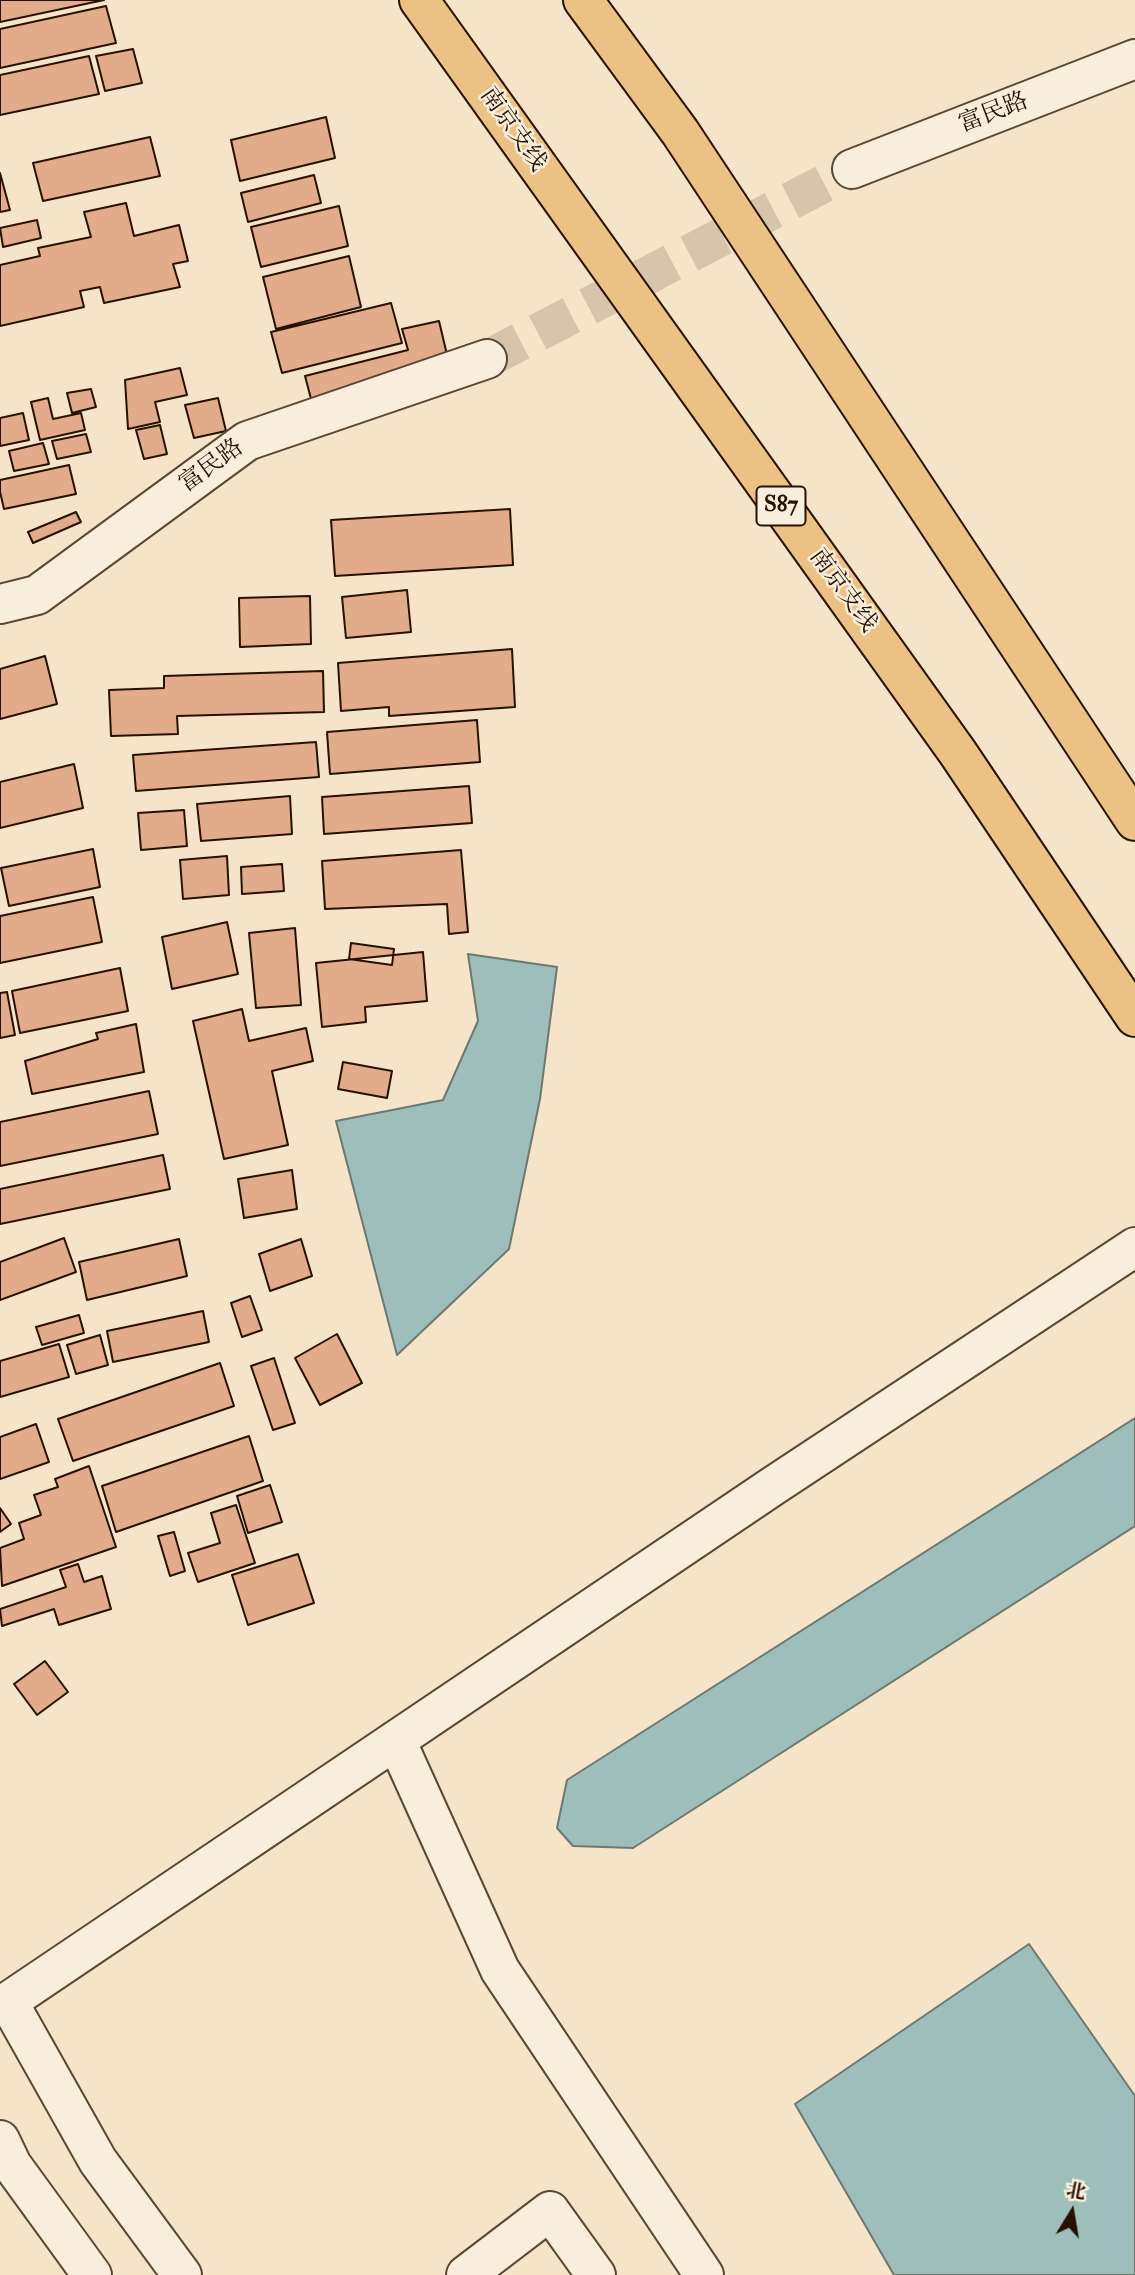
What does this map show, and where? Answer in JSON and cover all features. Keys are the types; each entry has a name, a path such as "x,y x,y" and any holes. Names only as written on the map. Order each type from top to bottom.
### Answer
{"highway":[{"name":"南京支线","path":"419,0 958,753 1135,1017"},
{"path":"583,0 680,132 1135,821"}],"street":[{"name":"富民路","path":"852,169 1135,59"},
{"name":"富民路","path":"0,604 37,596 247,441 486,359"},
{"path":"182,2275 99,2161 4,2005 773,1486 1135,1247"},
{"path":"397,1740 500,1970 704,2275"},
{"path":"0,2140 12,2165 92,2275"},
{"path":"466,2275 550,2211 596,2275"}],"water":[{"path":"468,954 557,967 540,1099 509,1249 397,1355 336,1121 443,1100 478,1021"},
{"path":"1135,1418 1135,1526 633,1848 573,1846 557,1828 567,1780"},
{"path":"1029,1944 1135,2096 1135,2275 894,2275 795,2104"}],"building":[{"path":"0,0 104,0 0,22"},
{"path":"106,6 116,43 0,68 0,29"},
{"path":"133,49 142,83 105,91 96,56"},
{"path":"89,56 99,94 0,115 0,75"},
{"path":"326,117 335,158 240,181 231,140"},
{"path":"150,137 160,176 43,201 33,163"},
{"path":"0,173 10,210 0,212"},
{"path":"314,175 321,203 248,222 241,193"},
{"path":"126,203 134,236 179,225 188,261 173,264 180,287 104,303 100,287 80,291 84,307 0,326 0,265 40,256 38,248 91,237 84,212"},
{"path":"339,206 348,246 261,267 251,227"},
{"path":"37,220 41,238 3,247 0,228"},
{"path":"349,256 361,307 276,329 263,277"},
{"path":"391,303 402,343 282,373 271,332"},
{"path":"439,321 453,380 315,414 305,376 408,350 402,329"},
{"path":"180,368 187,395 155,402 160,422 128,429 125,380"},
{"path":"91,389 96,407 72,413 67,393"},
{"path":"48,398 53,419 81,413 85,430 40,440 31,402"},
{"path":"218,398 226,431 194,438 185,405"},
{"path":"23,413 29,440 0,446 0,418"},
{"path":"160,425 167,454 144,459 136,430"},
{"path":"86,434 91,452 57,459 52,441"},
{"path":"43,443 49,464 14,471 9,451"},
{"path":"69,465 76,494 4,509 0,480"},
{"path":"510,509 513,565 335,576 331,520"},
{"path":"76,512 81,522 33,543 28,532"},
{"path":"407,590 411,632 346,638 342,597"},
{"path":"310,596 311,644 240,647 239,598"},
{"path":"512,649 515,707 389,716 389,707 341,711 338,663"},
{"path":"45,656 57,704 0,719 0,669"},
{"path":"323,671 324,712 177,716 178,734 111,736 109,690 164,688 164,676"},
{"path":"477,720 480,762 330,774 327,732"},
{"path":"316,742 319,777 136,791 133,755"},
{"path":"74,764 83,808 0,828 0,782"},
{"path":"469,786 472,823 324,834 322,797"},
{"path":"290,796 292,834 201,841 197,804"},
{"path":"184,810 187,846 141,850 138,813"},
{"path":"93,849 100,887 9,906 1,868"},
{"path":"461,850 468,932 449,934 447,904 325,909 322,861"},
{"path":"227,856 229,895 183,899 180,860"},
{"path":"282,864 284,891 242,894 241,867"},
{"path":"93,897 102,942 0,963 0,916"},
{"path":"227,922 238,974 172,989 162,937"},
{"path":"295,928 301,1005 256,1008 249,933"},
{"path":"351,943 394,949 392,965 349,959"},
{"path":"423,952 427,1001 365,1007 366,1022 322,1027 316,963"},
{"path":"120,968 128,1011 20,1033 12,991"},
{"path":"7,992 15,1035 0,1038 0,993"},
{"path":"242,1009 249,1041 306,1028 313,1061 272,1071 288,1145 224,1159 193,1021"},
{"path":"136,1024 144,1072 32,1094 25,1061 98,1039 96,1033"},
{"path":"343,1062 392,1071 387,1098 338,1089"},
{"path":"149,1091 158,1134 0,1166 0,1122"},
{"path":"163,1155 170,1189 0,1224 0,1189"},
{"path":"292,1170 297,1209 244,1218 238,1179"},
{"path":"64,1238 76,1272 0,1300 0,1262"},
{"path":"179,1239 187,1276 87,1300 79,1262"},
{"path":"301,1239 312,1276 270,1291 259,1254"},
{"path":"250,1296 262,1330 242,1337 231,1303"},
{"path":"203,1311 209,1342 113,1362 107,1331"},
{"path":"79,1315 84,1333 42,1345 36,1327"},
{"path":"337,1334 362,1383 320,1405 295,1358"},
{"path":"100,1335 108,1365 76,1374 67,1345"},
{"path":"59,1344 69,1377 0,1397 0,1361"},
{"path":"274,1358 295,1423 273,1430 251,1366"},
{"path":"220,1363 234,1406 73,1461 58,1419"},
{"path":"36,1424 49,1462 0,1479 0,1437"},
{"path":"249,1436 263,1481 116,1532 102,1486"},
{"path":"89,1466 116,1547 2,1586 0,1548 24,1539 19,1523 41,1515 34,1495 58,1487 55,1479"},
{"path":"270,1485 282,1522 248,1533 237,1496"},
{"path":"236,1505 255,1563 198,1582 188,1553 220,1543 211,1513"},
{"path":"0,1508 11,1524 0,1532"},
{"path":"174,1532 185,1571 170,1576 158,1536"},
{"path":"298,1554 314,1603 248,1625 232,1575"},
{"path":"78,1564 84,1582 102,1576 111,1609 59,1625 54,1609 2,1626 0,1609 66,1587 60,1570"},
{"path":"45,1661 68,1692 37,1715 14,1684"}],"tunnel":[{"path":"487,359 852,169"}]}
